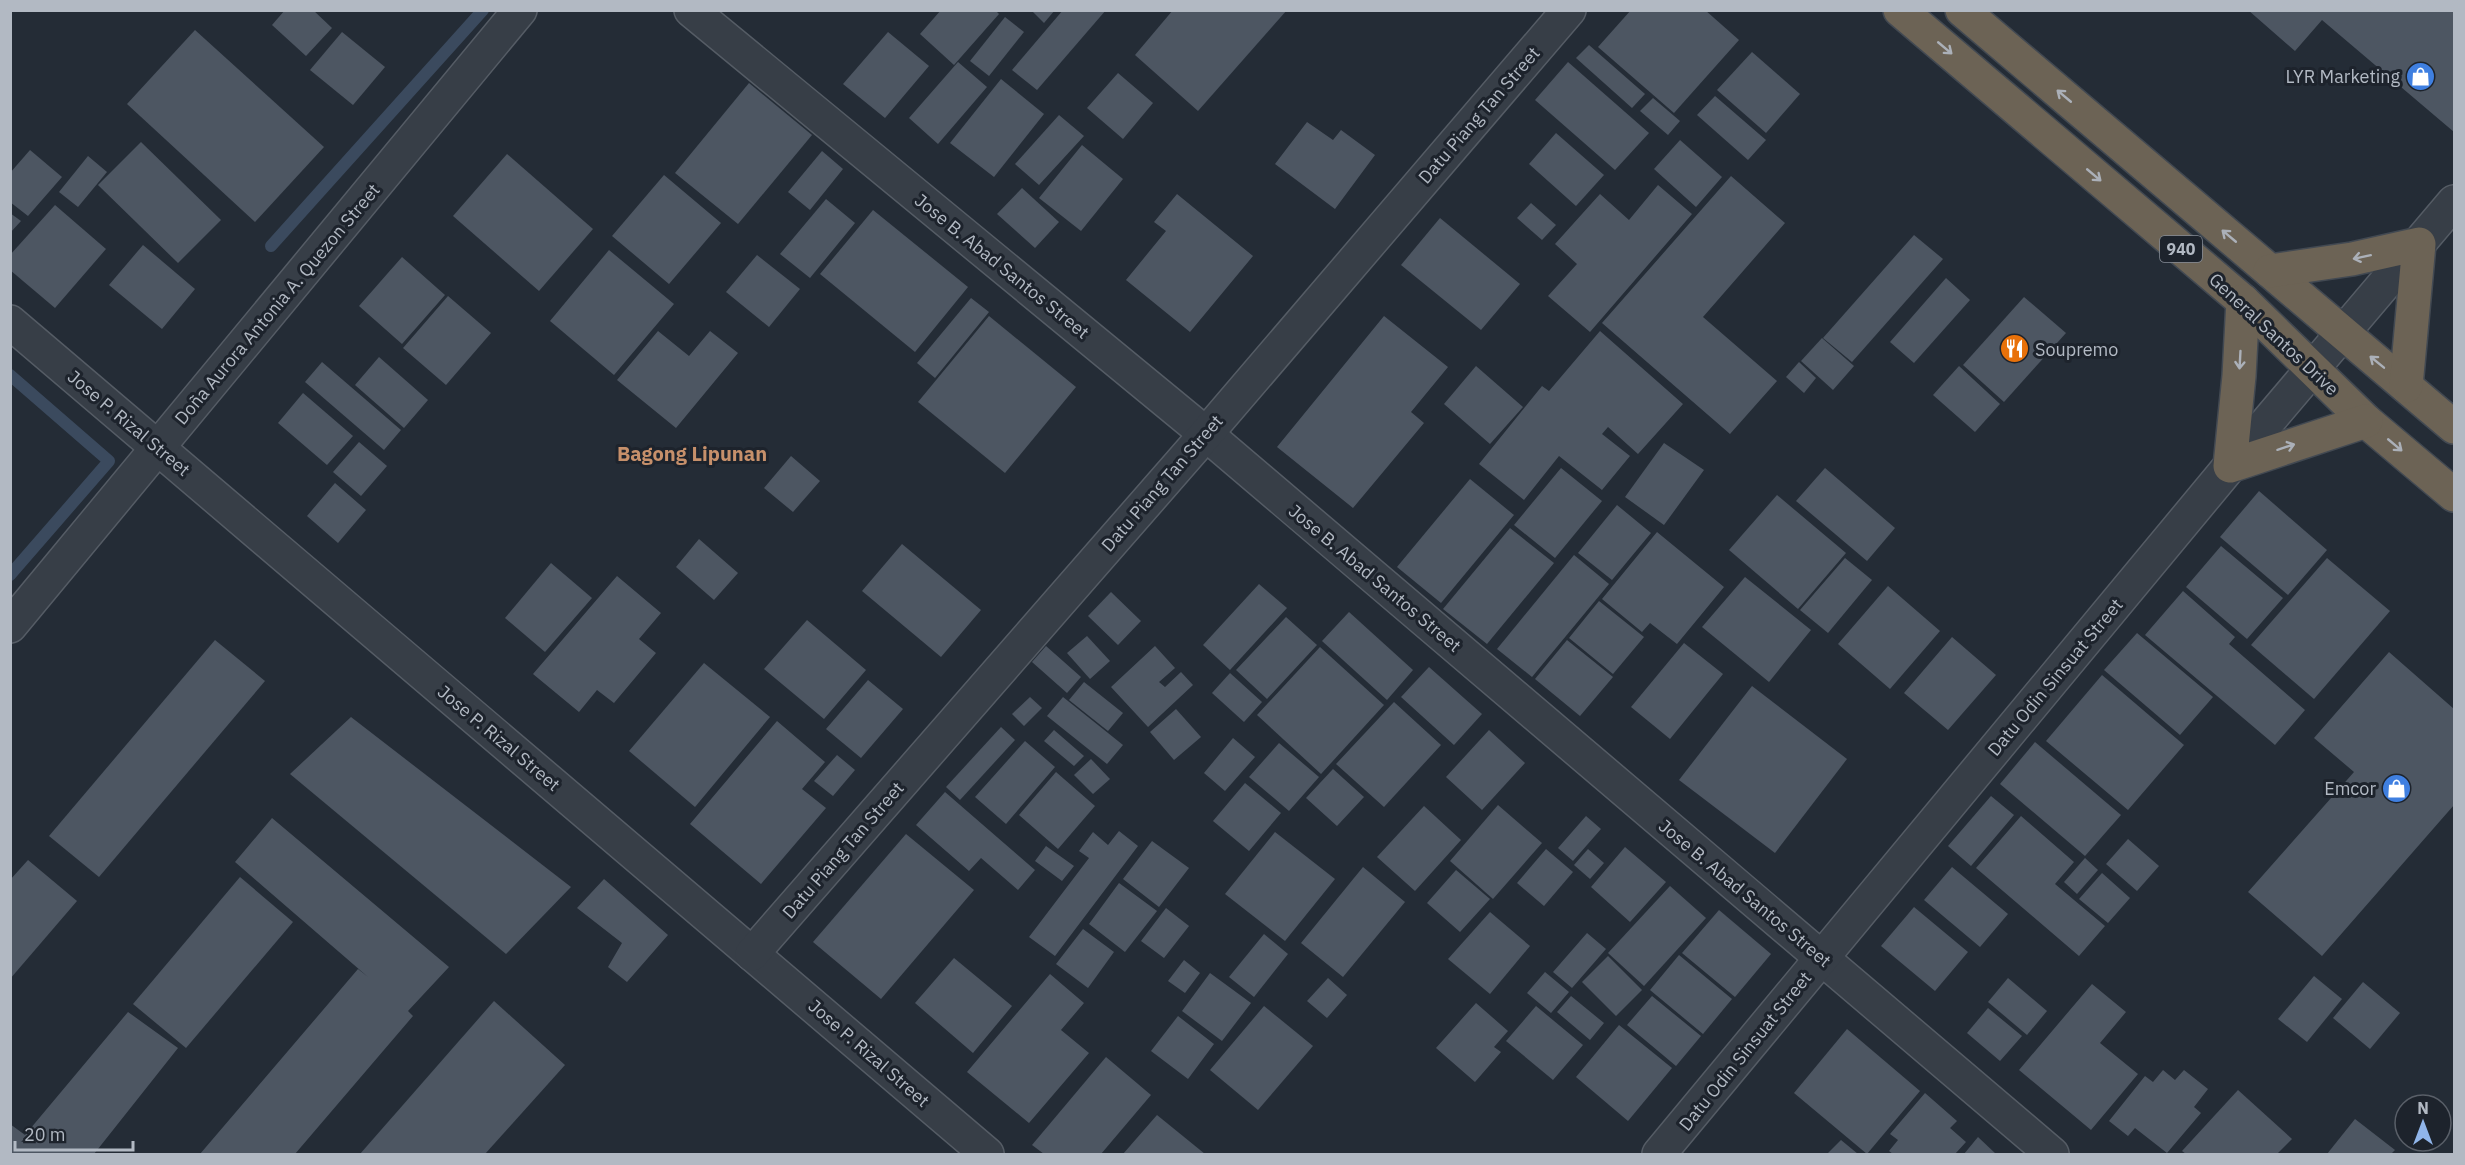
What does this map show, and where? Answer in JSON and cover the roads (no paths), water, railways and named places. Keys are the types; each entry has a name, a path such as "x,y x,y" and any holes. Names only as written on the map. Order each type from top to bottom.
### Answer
{"highway":[{"name":"General Santos Drive","path":"1900,10 2242,301 2366,421 2454,495"},
{"name":"940","path":"1962,10 2454,427"},
{"path":"2270,270 2352,259 2419,244 2406,386"},
{"path":"2242,301 2239,376 2230,466 2366,421"}],"street":[{"name":"Doña Aurora Antonia A. Quezon Street","path":"10,626 520,10"},
{"name":"Jose B. Abad Santos Street","path":"691,10 1206,434 2052,1155"},
{"name":"Datu Piang Tan Street","path":"752,954 1206,434 1569,10"},
{"name":"Datu Odin Sinsuat Street","path":"1659,1155 2230,466 2454,202"},
{"name":"Jose P. Rizal Street","path":"10,322 987,1155"}],"waterway":[{"path":"271,246 483,10"},
{"path":"10,375 109,461 10,575"}],"place":[{"name":"LYR Marketing","path":"2421,76"},
{"name":"Soupremo","path":"2014,349"},
{"name":"Emcor","path":"2397,788"}],"district":[{"name":"Bagong Lipunan","path":"692,453"}]}
